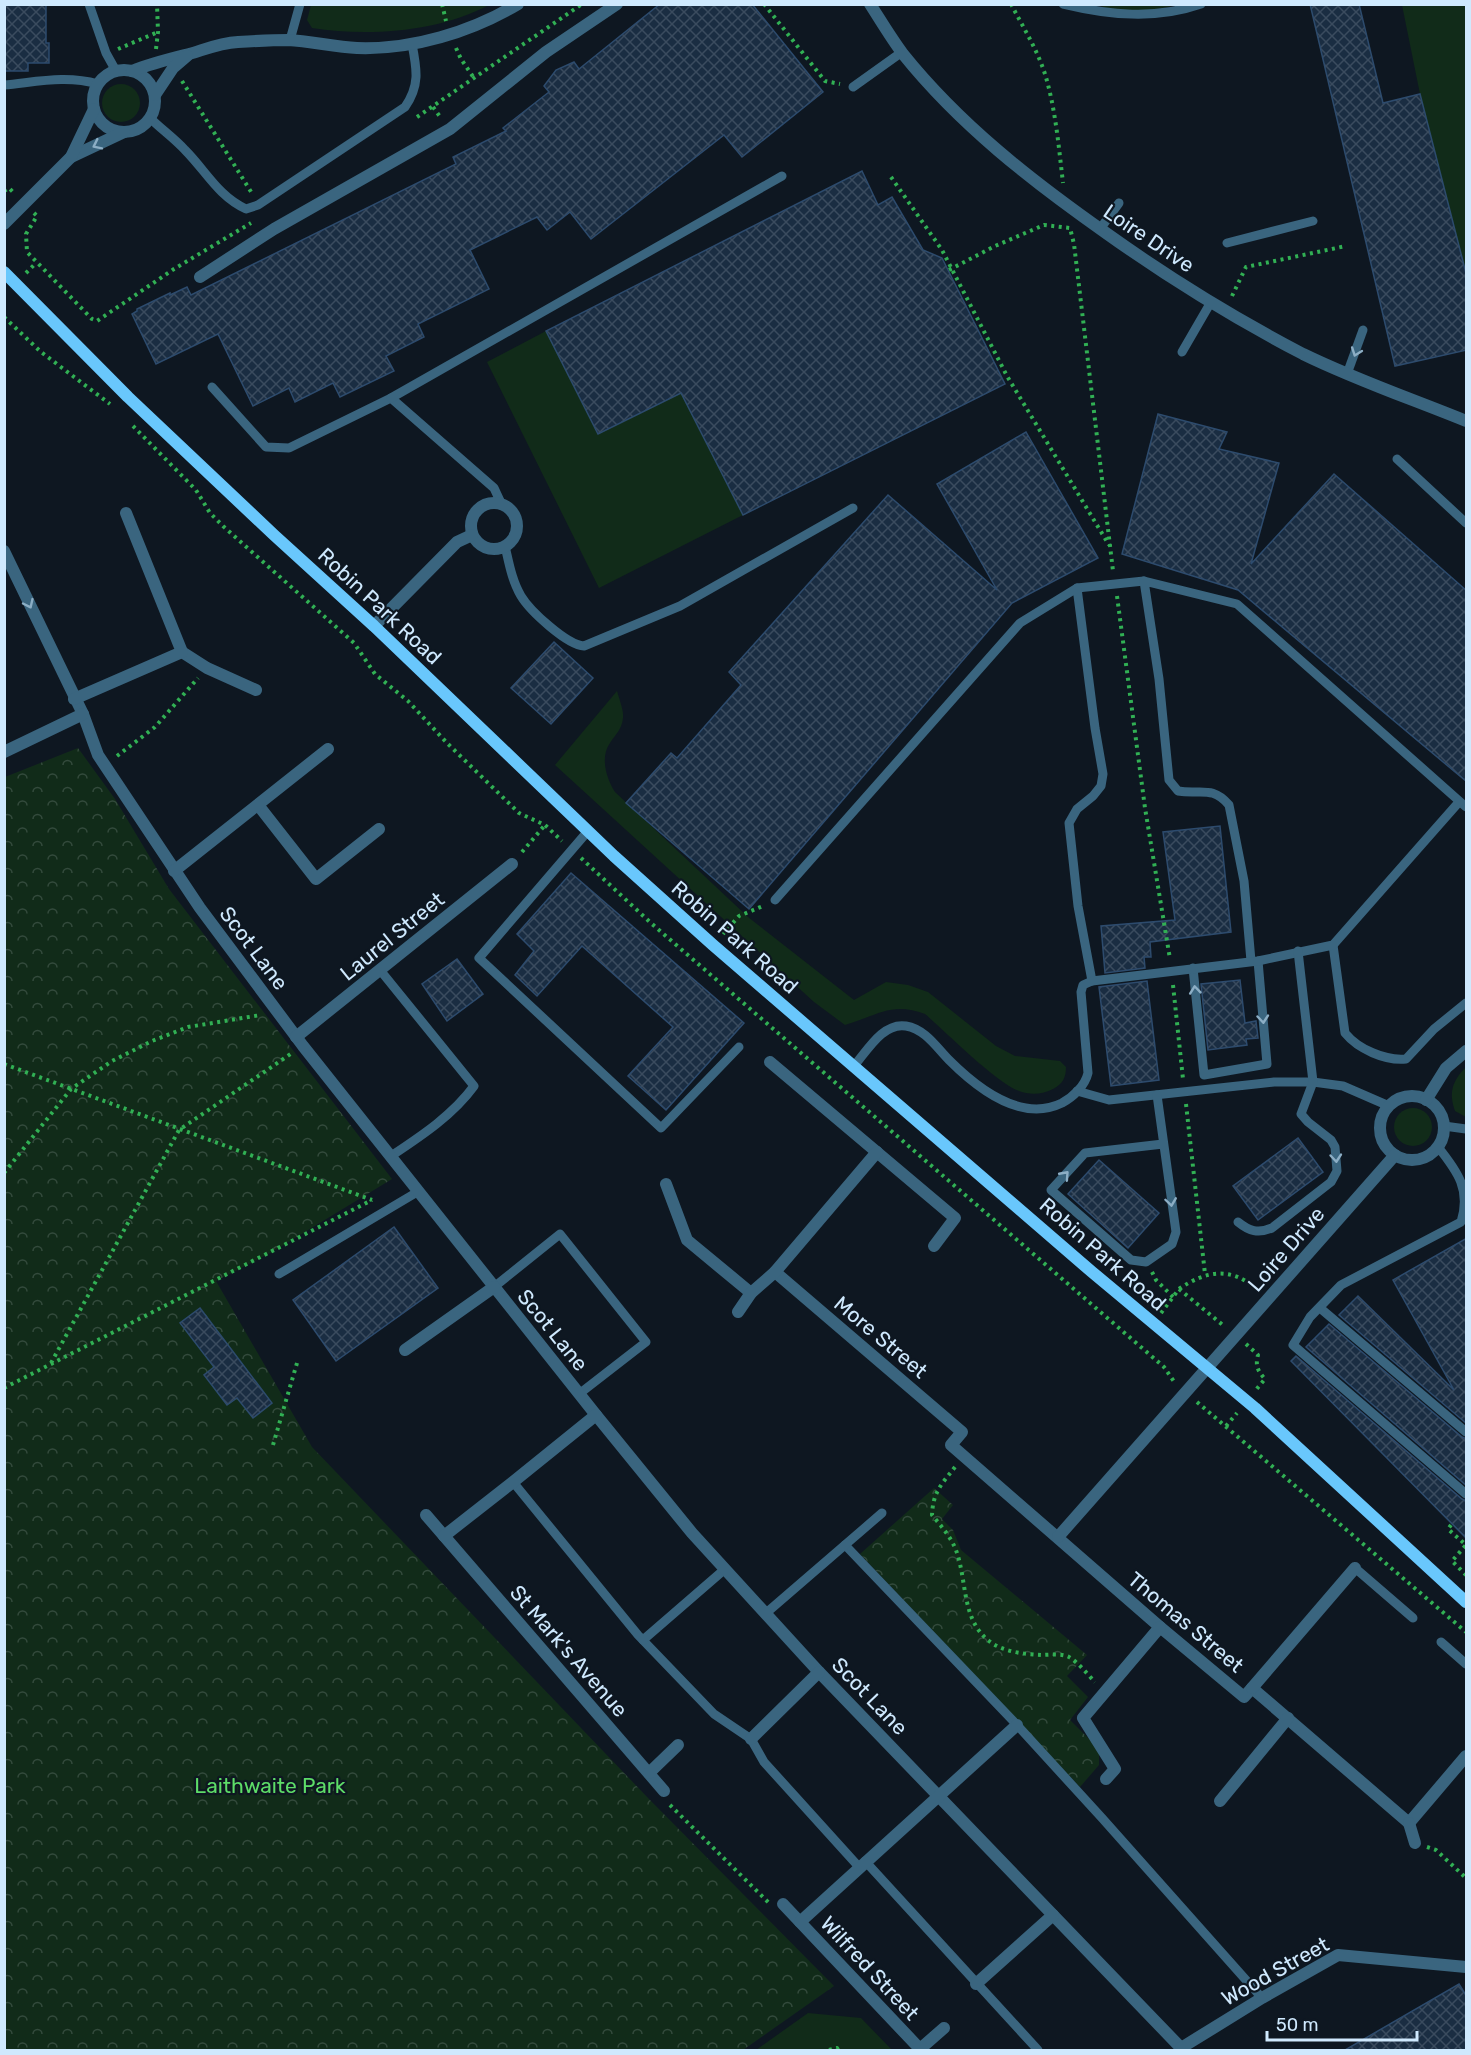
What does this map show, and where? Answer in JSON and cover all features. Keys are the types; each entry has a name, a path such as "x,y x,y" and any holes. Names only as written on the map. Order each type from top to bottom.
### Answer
{"street":[{"path":"4,224 71,157 94,109 94,92 98,84 103,78 116,71 132,71 162,60 191,54 213,45 236,42 290,40 359,48 412,44 491,20 518,4"},
{"path":"200,277 274,229 450,129 546,52 617,4"},
{"name":"Loire Drive","path":"874,6 902,52 939,95 980,135 1026,175 1158,270 1304,354 1347,374 1467,421"},
{"path":"71,157 143,125 154,111 155,95 173,68 191,54"},
{"path":"132,71 147,80 155,95"},
{"path":"94,109 102,123 116,131 124,132"},
{"name":"Robin Park Road","path":"4,272 128,397 374,626 588,831 713,945 1092,1272 1255,1408 1467,1602"},
{"path":"494,502 501,503 513,513 517,527 515,535 505,546 490,549 477,542 472,535 471,520 479,507 494,502"},
{"path":"126,513 182,652 207,668 256,690"},
{"path":"374,626 457,542 472,535"},
{"name":"Scot Lane","path":"4,551 83,714 98,755 200,909 299,1042 692,1533 819,1672 1182,2049"},
{"path":"74,699 182,652"},
{"path":"4,752 83,714"},
{"path":"174,870 328,749"},
{"path":"258,805 316,879 379,829"},
{"name":"Laurel Street","path":"299,1042 380,970 512,864"},
{"path":"1426,1100 1446,1068 1467,1051"},
{"path":"770,1062 955,1218 934,1246"},
{"path":"1406,1097 1417,1097 1435,1106 1444,1126 1443,1137 1432,1154 1413,1160 1395,1155 1383,1141 1380,1132 1384,1114 1389,1106 1406,1097"},
{"path":"738,1312 752,1293 775,1272 877,1152"},
{"name":"Loire Drive","path":"1058,1537 1395,1155"},
{"path":"666,1185 687,1240 752,1293"},
{"name":"More Street","path":"775,1272 962,1432 951,1444 963,1455"},
{"path":"405,1350 494,1287"},
{"path":"444,1536 596,1414"},
{"name":"Thomas Street","path":"963,1455 1244,1697 1252,1688 1409,1823"},
{"name":"St Mark's Avenue","path":"426,1515 664,1791"},
{"path":"1252,1688 1355,1568"},
{"path":"1106,1779 1115,1769 1083,1718 1160,1627"},
{"path":"751,1739 819,1672"},
{"path":"1220,1802 1288,1718"},
{"name":"Wilfred Street","path":"944,2028 920,2049 800,1922 1017,1725"},
{"path":"649,1773 678,1746"},
{"path":"1415,1843 1409,1823 1467,1755"},
{"path":"783,1904 800,1922"},
{"path":"976,1984 1053,1915"},
{"name":"Wood Street","path":"1182,2049 1262,1998 1338,1955 1467,1967"}],"lane":[{"path":"89,4 106,54 116,71"},
{"path":"290,40 300,4"},
{"path":"1063,4 1124,16 1183,11 1201,4"},
{"path":"150,118 184,148 220,192 231,202 246,209 258,205 405,107 415,93 415,59 412,44"},
{"path":"853,87 902,52"},
{"path":"4,85 62,78 82,79 98,84"},
{"path":"212,387 266,447 289,448 391,398 782,176"},
{"path":"1100,229 1119,203"},
{"path":"1227,243 1313,221"},
{"path":"1182,352 1211,302"},
{"path":"1347,374 1363,330"},
{"path":"391,398 494,488 501,503"},
{"path":"1397,459 1467,523"},
{"path":"505,546 510,570 522,597 554,630 576,646 584,646 680,606 853,508"},
{"path":"1143,581 1159,679 1169,780 1178,791 1212,792 1222,796 1229,805 1244,880 1267,1064 1204,1075 1193,968"},
{"path":"775,900 1020,623 1077,588 1143,581 1236,604 1463,804 1333,945 1255,961 1092,981 1083,985 1081,992 1088,1073 1086,1082 1066,1101 1052,1108 1033,1110 1012,1106 989,1093 951,1062 930,1039 918,1030 906,1026 894,1027 883,1032 854,1066"},
{"path":"1077,588 1103,774 1101,786 1077,809 1069,823 1078,906 1092,981"},
{"path":"588,831 479,958 661,1128 739,1047"},
{"path":"1333,945 1345,1033 1351,1041 1380,1055 1395,1060 1406,1059 1434,1029 1467,1003"},
{"path":"1238,1222 1247,1229 1256,1231 1262,1232 1272,1228 1331,1182 1337,1170 1335,1147 1301,1114 1313,1082 1298,951"},
{"path":"380,970 474,1086 463,1101 391,1156"},
{"path":"1077,1091 1109,1100 1274,1082 1313,1082 1343,1086 1389,1106"},
{"path":"1157,1095 1176,1232 1172,1244 1146,1262 1131,1260 1051,1191 1085,1152 1163,1144"},
{"path":"1444,1126 1467,1129"},
{"path":"1438,1147 1456,1172 1464,1191 1465,1210 1461,1222 1341,1285 1310,1317 1293,1345 1467,1494"},
{"path":"279,1274 419,1191"},
{"path":"494,1287 560,1234 646,1342 579,1394"},
{"path":"1320,1308 1467,1432"},
{"path":"513,1482 643,1640 714,1714 751,1739 764,1762 1038,2050"},
{"path":"765,1614 882,1513"},
{"path":"845,1545 1017,1725 1262,1998"},
{"path":"1355,1568 1413,1618"},
{"path":"643,1640 725,1569"},
{"path":"1441,1642 1467,1664"}],"path":[{"path":"157,4 156,53 162,60"},
{"path":"764,4 825,81 853,87"},
{"path":"1011,4 1047,80 1058,140 1065,204"},
{"path":"106,54 158,32"},
{"path":"173,68 258,205"},
{"path":"891,177 942,250 1007,376 1111,549"},
{"path":"36,263 27,252 26,234 37,216"},
{"path":"951,270 995,246 1044,225 1070,228 1074,244 1145,808 1172,971 1205,1274"},
{"path":"1225,310 1246,267 1346,246"},
{"path":"105,765 155,727 207,668"},
{"path":"512,864 545,825"},
{"path":"713,945 739,916 775,900"},
{"path":"4,1173 71,1089 112,1061 152,1041 188,1027 277,1012"},
{"path":"50,1364 179,1130 299,1042"},
{"path":"4,1064 372,1200"},
{"path":"4,1388 382,1195"},
{"path":"1146,1262 1156,1280 1173,1297"},
{"path":"1166,1305 1179,1289 1205,1274 1230,1274 1250,1284"},
{"path":"1179,1289 1213,1315"},
{"path":"1258,1355 1256,1363 1258,1371 1265,1379"},
{"path":"273,1445 297,1363"},
{"path":"1206,1410 1467,1632"},
{"path":"963,1455 936,1491 932,1515 950,1536 965,1583 969,1613 975,1625 990,1643 1004,1649 1029,1654 1069,1657 1105,1691"},
{"path":"1451,1525 1448,1529 1466,1545 1452,1561 1467,1575"},
{"path":"664,1791 667,1802 770,1904 783,1904"},
{"path":"1415,1843 1436,1850 1467,1878"},
{"path":"829,2050 837,2048 838,2050"}],"green space":[{"path":"311,4 489,5 469,14 425,27 356,32 312,28 307,20"},
{"path":"1099,5 1177,5 1123,16"},
{"path":"1310,5 1359,5 1383,103 1420,94 1402,5 1466,5 1466,350 1395,366"},
{"path":"121,84 134,90 140,103 134,116 121,122 108,116 102,103 108,90"},
{"path":"546,331 598,434 681,393 743,515 599,588 487,362"},
{"path":"617,691 623,718 620,729 605,755 607,774 615,792 748,917 854,1000 886,982 908,985 928,992 996,1046 1015,1056 1060,1061 1066,1067 1062,1082 1049,1091 1038,1094 1012,1088 987,1070 925,1014 913,1010 893,1009 845,1025 814,1002 555,765"},
{"name":"Laithwaite Park","path":"78,748 115,799 169,889 392,1179 272,1252 216,1281 312,1447 649,1799 834,1986 743,2050 5,2050 5,777"},
{"path":"1466,1067 1466,1117 1455,1111 1452,1092 1455,1082"},
{"path":"1413,1108 1426,1114 1432,1127 1426,1140 1413,1146 1400,1140 1394,1127 1400,1114"},
{"path":"934,1488 953,1505 942,1519 953,1530 961,1550 1087,1655 1067,1676 1088,1697 1070,1720 1099,1749 1099,1765 1080,1787 860,1554"},
{"path":"808,2013 861,2018 892,2050 838,2050 837,2048 829,2050 756,2050"}],"building":[{"path":"4,4 46,4 46,43 49,43 49,63 28,63 28,71 4,71"},
{"path":"660,4 752,4 823,92 742,157 724,135 591,239 570,212 547,230 537,217 470,250 489,289 418,324 424,337 386,356 394,371 340,397 333,383 295,402 289,388 253,406 218,334 156,364 132,314 137,309 187,287 191,295 456,164 453,157 506,131 503,128 549,92 544,86 556,70 574,62 579,69"},
{"path":"1310,4 1359,4 1383,103 1420,94 1467,277 1467,350 1395,366"},
{"path":"862,171 878,205 892,197 923,250 942,258 1005,384 743,515 681,393 598,434 546,331"},
{"path":"1158,414 1227,432 1219,449 1279,463 1251,564 1334,474 1467,591 1467,782 1238,590 1122,554"},
{"path":"1026,432 1098,558 1012,603 749,909 626,803 671,753 677,758 741,685 729,672 888,495 997,590 937,484"},
{"path":"554,642 593,678 551,724 511,688"},
{"path":"1220,826 1231,932 1150,942 1151,957 1144,957 1145,968 1105,973 1101,926 1175,920 1163,832"},
{"path":"571,873 744,1023 666,1110 628,1076 673,1027 582,946 537,996 515,975 534,951 517,934"},
{"path":"457,959 483,994 447,1021 422,984"},
{"path":"1240,980 1245,1023 1256,1021 1258,1038 1246,1039 1247,1045 1208,1050 1201,984"},
{"path":"1147,981 1159,1080 1111,1086 1099,987"},
{"path":"1298,1138 1323,1172 1258,1220 1233,1186"},
{"path":"1099,1160 1159,1213 1128,1248 1068,1194"},
{"path":"394,1227 438,1288 336,1361 293,1300"},
{"path":"1467,1238 1467,1424 1339,1315 1358,1296 1454,1390 1393,1280"},
{"path":"200,1308 272,1403 253,1418 237,1398 227,1405 204,1375 214,1367 180,1323"},
{"path":"1329,1324 1467,1439 1467,1486 1306,1347"},
{"path":"1296,1356 1467,1501 1467,1539 1291,1361"},
{"path":"1459,1984 1467,1997 1467,2050 1345,2050"}]}
